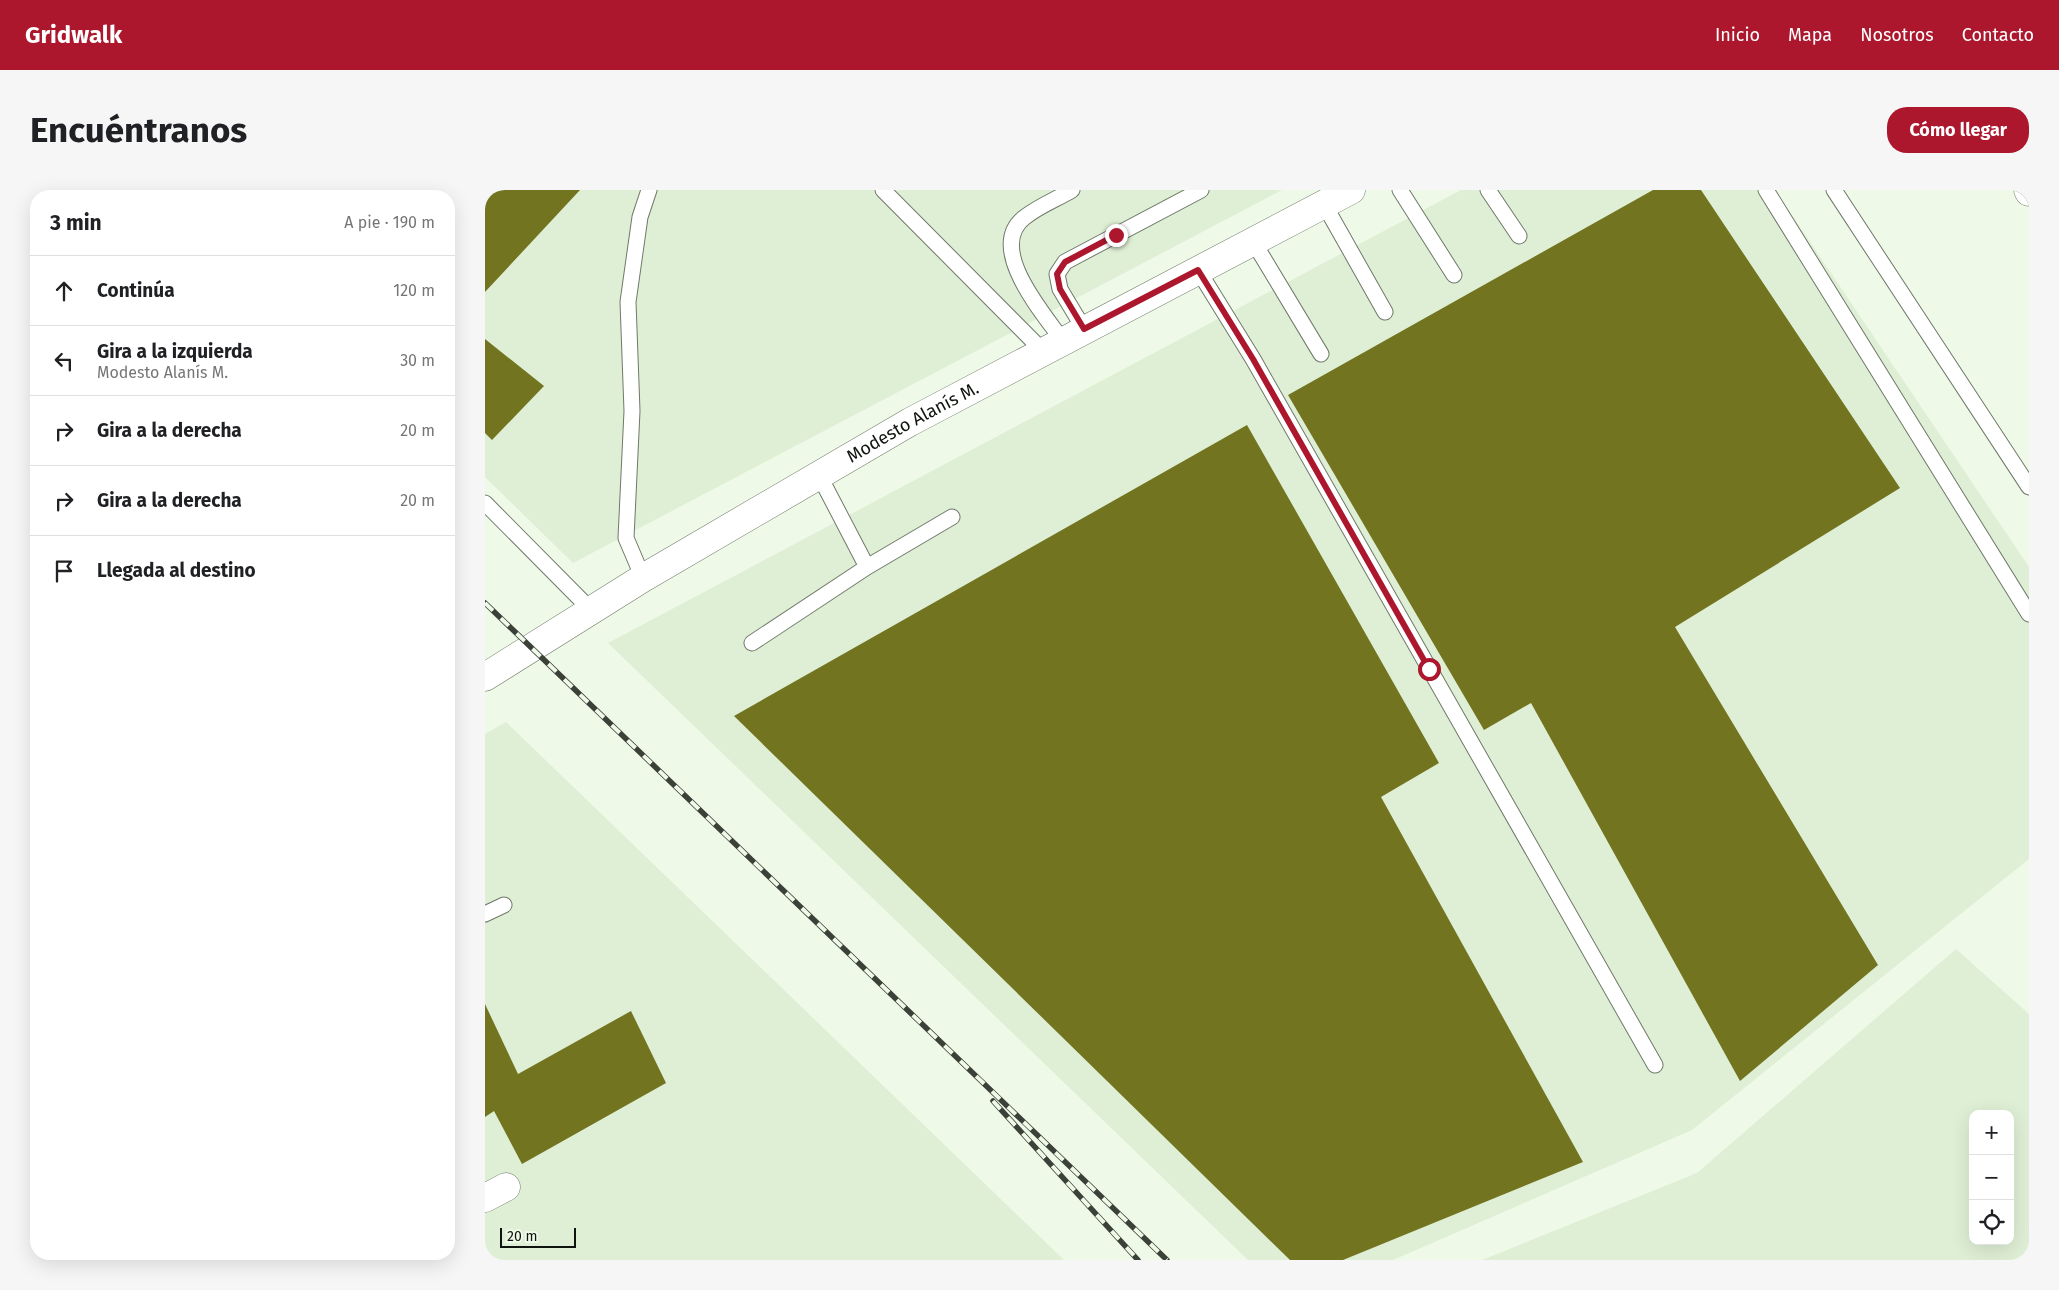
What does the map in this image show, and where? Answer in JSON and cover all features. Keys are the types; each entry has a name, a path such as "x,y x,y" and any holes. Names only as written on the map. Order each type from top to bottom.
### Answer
{"street":[{"name":"Modesto Alanís M.","path":"488,670 910,422 1351,190"}],"lane":[{"path":"643,578 626,538 632,410 628,302 640,217 649,190"},
{"path":"883,190 964,270 1063,340"},
{"path":"899,190 928,236"},
{"path":"1063,340 1026,289 1010,247 1012,232 1024,217 1072,190"},
{"path":"1063,340 1060,289 1057,274 1065,262 1201,190"},
{"path":"1400,190 1454,275"},
{"path":"1488,190 1519,236"},
{"path":"1766,190 2029,614"},
{"path":"1834,190 2029,487"},
{"path":"1324,204 1385,312"},
{"path":"1253,241 1321,354"},
{"path":"1198,270 1263,376 1655,1065"},
{"path":"819,475 867,567"},
{"path":"485,502 591,610"},
{"path":"752,644 867,567 952,517"},
{"path":"485,914 504,905"}],"shaded area":[{"path":"485,190 1282,190 573,563 485,477"},
{"path":"1461,190 1775,190 2029,567 2029,859 1692,1130 1393,1260 1248,1260 608,643"},
{"path":"506,722 1064,1260 485,1260 485,734"},
{"path":"1956,949 2029,1014 2029,1260 1482,1260 1697,1173"}],"building":[{"path":"485,190 580,190 485,292"},
{"path":"1653,190 1701,190 1900,488 1675,627 1878,965 1740,1081 1531,703 1484,730 1288,395"},
{"path":"485,339 544,386 492,440 485,433"},
{"path":"1247,425 1439,763 1381,797 1583,1162 1343,1260 1290,1260 734,716"},
{"path":"485,1004 518,1074 631,1011 666,1083 522,1164 494,1111 485,1117"}],"railway":[{"path":"485,603 1167,1260"},
{"path":"993,1101 1138,1260"}],"route":[{"path":"1116,235 1065,262 1057,274 1060,289 1084,329 1198,270 1253,359 1429,669"}]}
